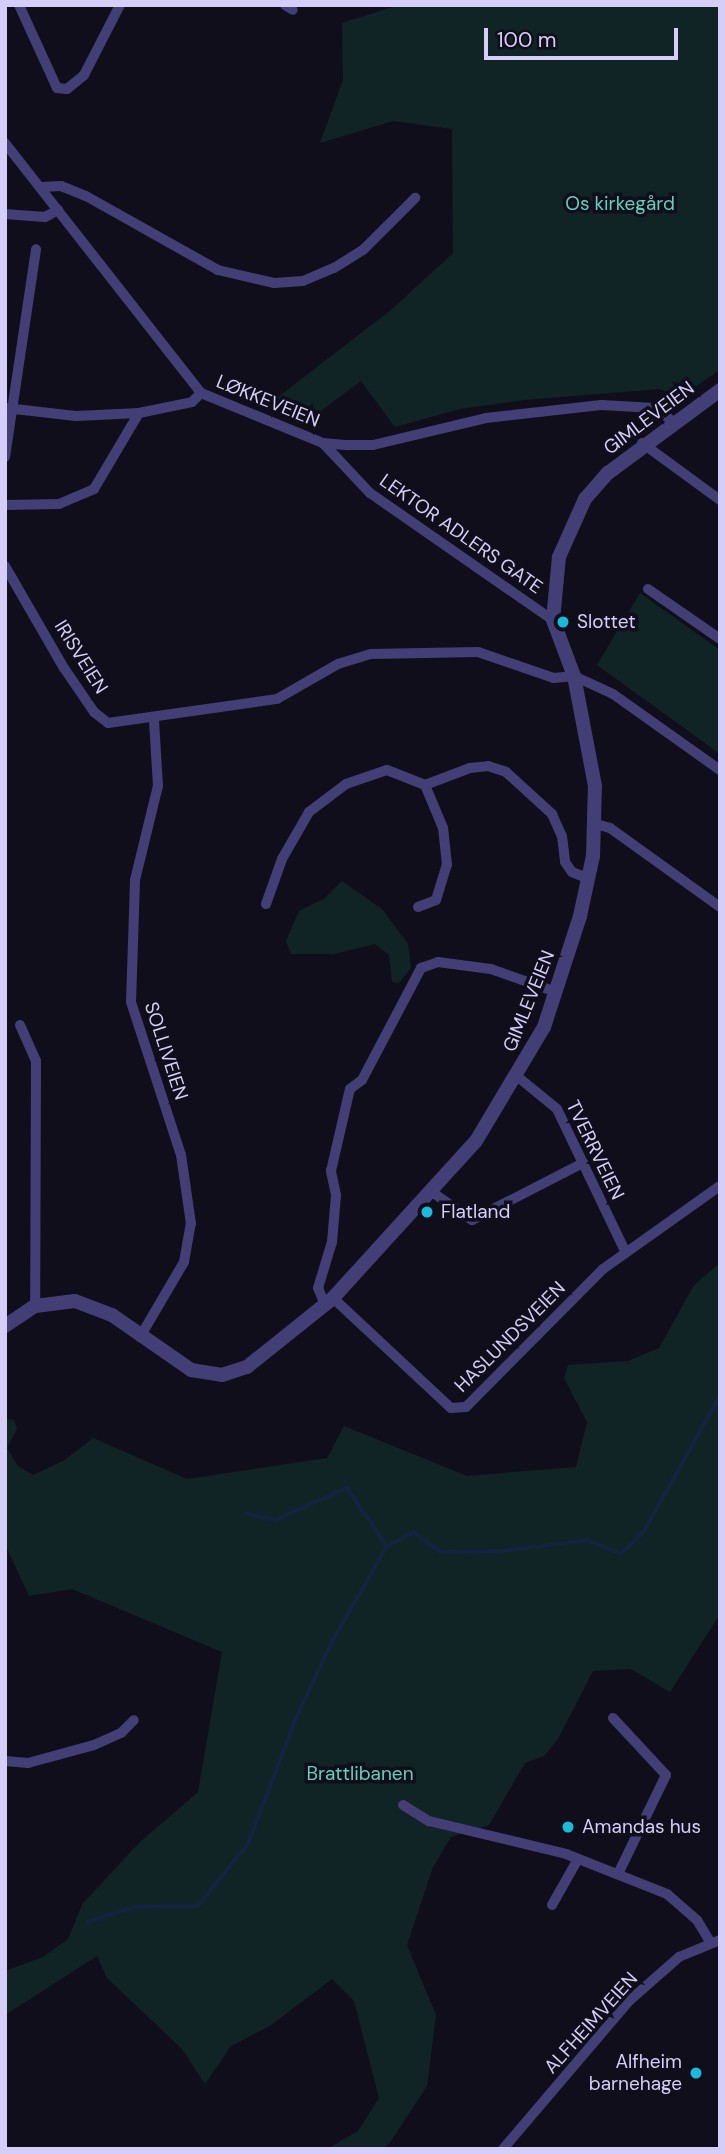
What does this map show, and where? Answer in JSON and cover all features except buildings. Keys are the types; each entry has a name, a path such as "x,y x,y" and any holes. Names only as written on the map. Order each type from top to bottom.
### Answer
{"street":[{"path":"19,5 57,88 67,89 84,75 120,5"},
{"name":"LØKKEVEIEN","path":"5,143 201,393 323,443 373,445 486,418 601,405 655,408 672,421"},
{"path":"41,187 61,186 86,196 218,270 274,283 303,281 334,268 363,250 415,198"},
{"path":"5,214 45,217 58,210"},
{"path":"5,457 8,408 36,249"},
{"name":"GIMLEVEIEN","path":"5,1326 34,1306 75,1301 96,1306 178,1365 222,1375 265,1355 329,1301 432,1192 476,1141 518,1077 556,992 589,879 596,824 595,786 574,676 553,620 555,577 569,528 600,482 642,443 720,390"},
{"path":"8,408 76,416 139,413 192,401 201,393"},
{"path":"5,505 59,504 94,489 139,413"},
{"name":"LEKTOR ADLERS GATE","path":"323,443 370,492 553,620"},
{"path":"642,443 720,500"},
{"name":"IRISVEIEN","path":"5,566 94,712 108,723 154,720 277,699 338,664 371,654 478,652 554,678 574,676"},
{"path":"648,589 718,632"},
{"path":"574,676 612,694 720,770"},
{"name":"SOLLIVEIEN","path":"140,1337 184,1262 191,1224 181,1155 131,1002 135,880 158,786 154,720"},
{"path":"266,904 298,826 327,797 346,784 387,770 425,785 470,768 488,766 506,772 552,814 562,836 565,862 572,872 589,879"},
{"path":"418,907 436,900 447,865 443,828 425,785"},
{"path":"596,824 610,828 720,907"},
{"path":"329,1301 318,1288 333,1233 336,1195 331,1171 350,1090 362,1080 421,968 438,962 491,969 556,992"},
{"path":"20,1025 36,1061 34,1306"},
{"name":"TVERRVEIEN","path":"518,1077 558,1109 625,1251"},
{"path":"432,1192 472,1220 583,1163"},
{"name":"HASLUNDSVEIEN","path":"329,1301 451,1408 466,1407 625,1251 720,1186"},
{"path":"613,1718 666,1775 618,1874"},
{"path":"5,1761 28,1763 94,1745 121,1733 134,1720"},
{"path":"402,1805 429,1821 578,1859 667,1894 697,1920 715,1941"},
{"path":"552,1905 578,1859"},
{"name":"ALFHEIMVEIEN","path":"503,2149 629,2001 679,1957 715,1941"}],"green space":[{"name":"Os kirkegård","path":"399,5 720,5 720,370 681,396 659,389 524,400 460,409 395,427 361,381 307,421 265,407 391,310 453,253 452,129 393,121 320,143 343,80 342,23"},
{"path":"640,593 720,650 720,754 597,665"},
{"path":"342,881 382,909 408,944 411,968 399,983 392,982 389,955 375,944 334,954 291,954 286,941 299,911 325,898"},
{"name":"Brattlibanen","path":"720,1263 720,1614 670,1692 631,1669 593,1671 558,1739 544,1756 525,1763 489,1825 451,1837 433,1867 407,1945 436,2015 427,2086 389,2144 383,2149 327,2149 358,2131 379,2098 354,2001 332,1979 271,2025 231,2046 205,2084 182,2049 107,1978 97,1956 5,2015 5,1971 43,1957 68,1939 83,1903 140,1842 198,1792 222,1652 72,1589 29,1596 5,1544 5,1419 14,1420 17,1429 7,1448 18,1466 33,1475 65,1460 93,1438 187,1479 327,1458 344,1426 467,1476 576,1467 587,1422 564,1378 568,1365 628,1361 659,1348 694,1285"}],"waterway":[{"path":"246,1513 275,1520 347,1488 387,1546 414,1532 441,1552 502,1551 588,1540 621,1554 643,1533 720,1396"},
{"path":"88,1922 135,1907 198,1906 248,1844 297,1716 333,1640 387,1546"}],"place":[{"name":"Slottet","path":"563,622"},
{"name":"Flatland","path":"427,1212"},
{"name":"Amandas hus","path":"568,1827"},
{"name":"Alfheim barnehage","path":"696,2073"}]}
